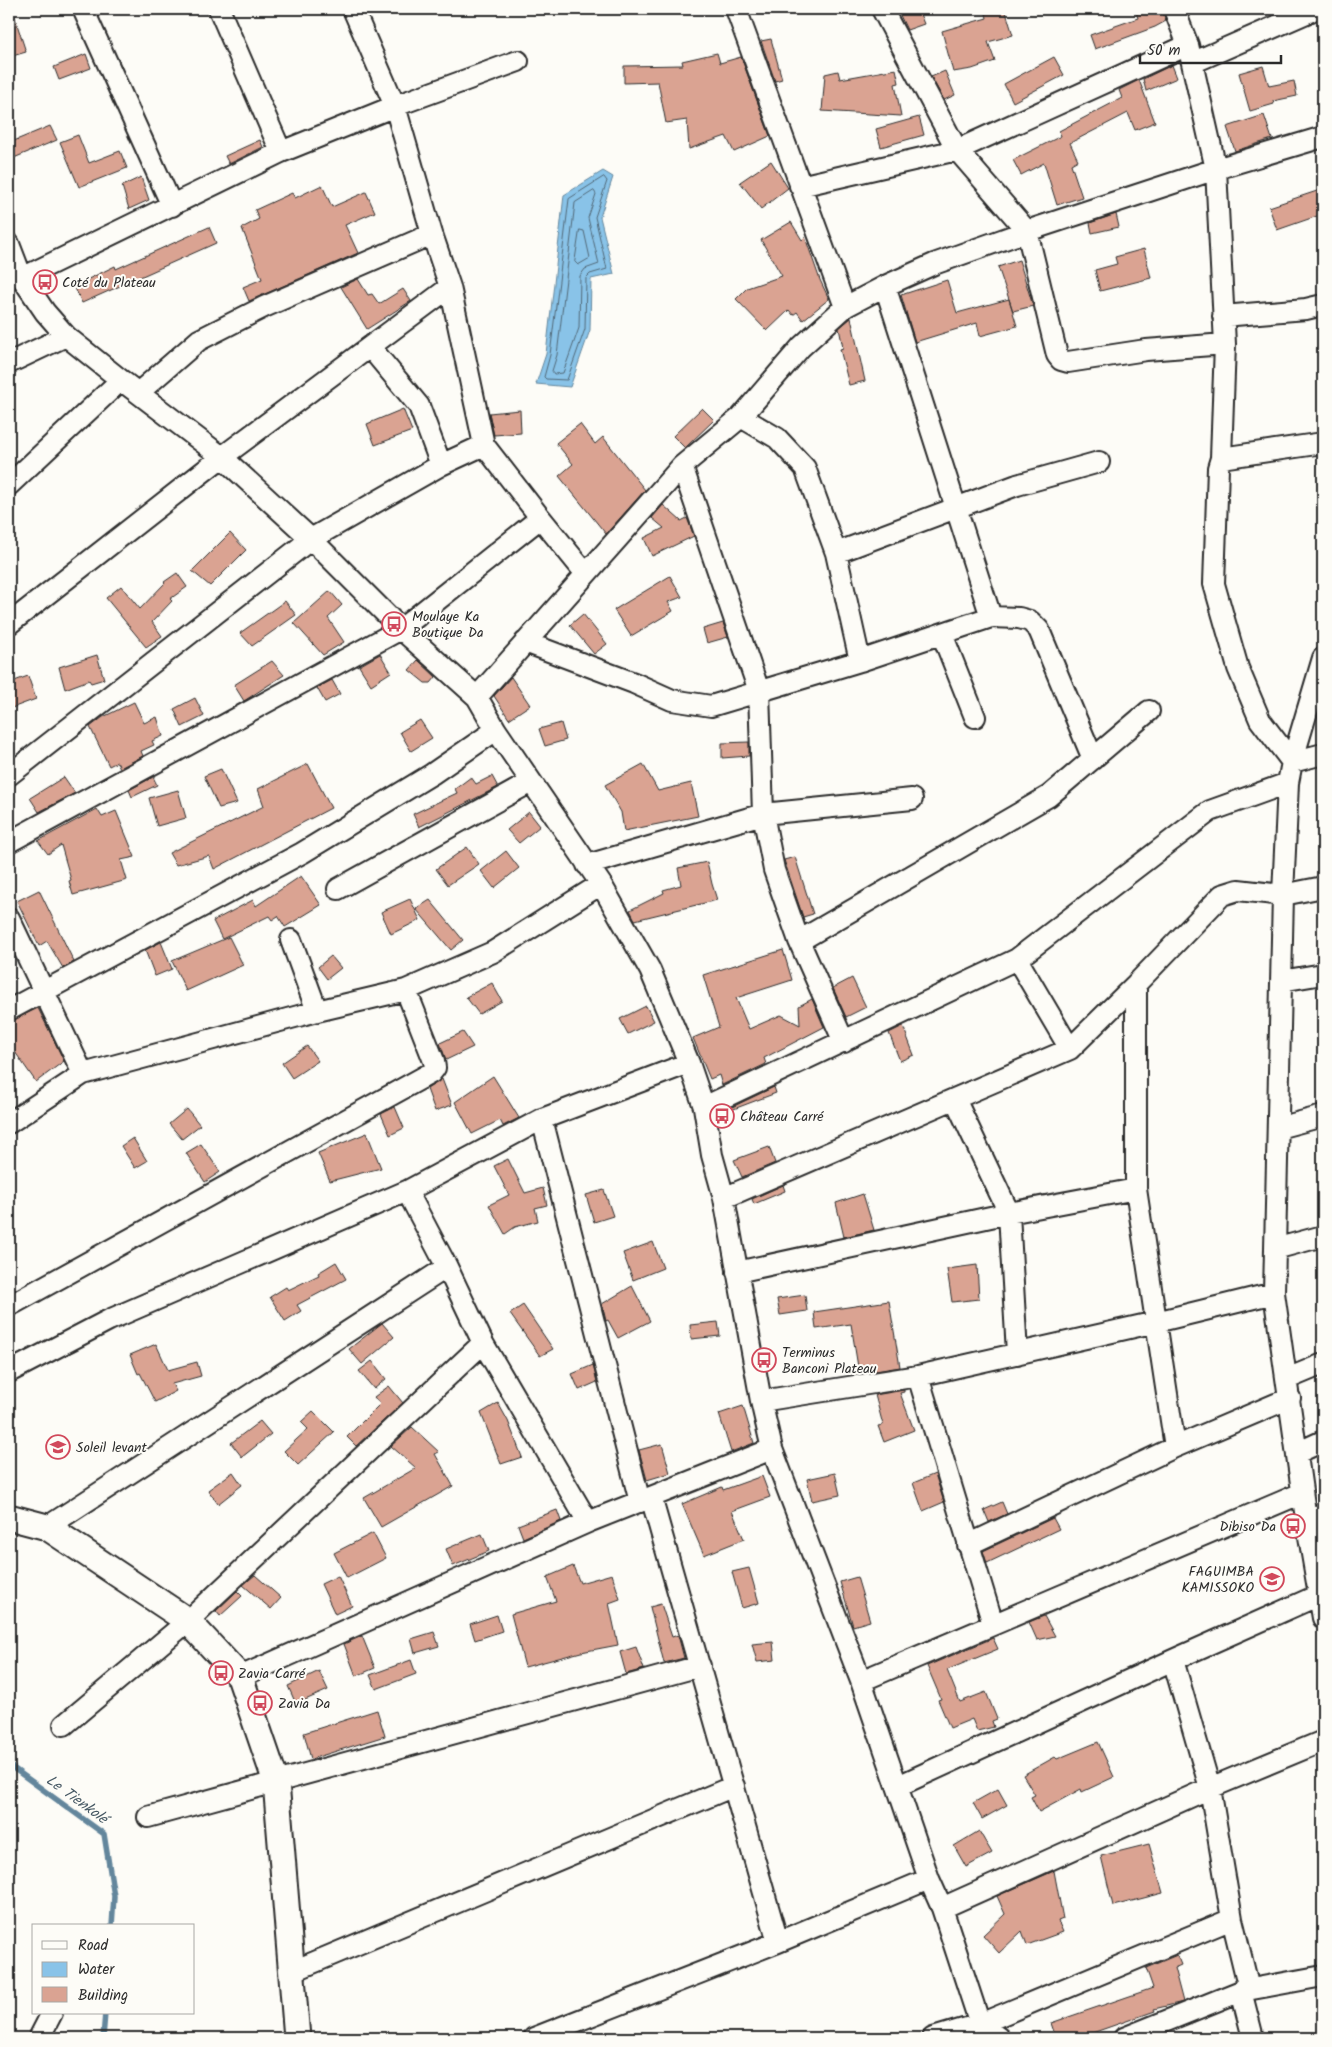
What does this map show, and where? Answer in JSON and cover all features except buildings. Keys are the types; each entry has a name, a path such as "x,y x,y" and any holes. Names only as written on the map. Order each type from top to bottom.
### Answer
{"main road":[{"path":"9,1517 47,1527 188,1621 240,1677 276,1782 297,2038"}],"street":[{"path":"83,9 172,206"},
{"path":"219,9 282,152"},
{"path":"353,9 395,106 432,234 450,288 484,445 538,516 586,574"},
{"path":"736,9 845,307"},
{"path":"884,9 957,150 1027,230 1057,355 1061,360 1068,362 1146,350 1225,344"},
{"path":"1174,9 1190,54 1216,169 1225,344 1214,584 1238,668 1256,711 1260,720 1292,762"},
{"path":"800,186 957,150 1190,54 1311,11"},
{"path":"22,278 282,152 395,106 518,61"},
{"path":"478,698 682,466 741,417 802,347 845,307 885,286 934,264 1027,230 1216,169 1323,137"},
{"path":"138,393 199,340 264,308 432,234"},
{"path":"9,244 22,278 45,312 66,336 120,380 222,457 311,538 401,629 478,698 496,730 601,884 650,970 689,1063 704,1107 712,1155 724,1198 772,1449 898,1786 929,1879 942,1908 980,2024 999,2038"},
{"path":"885,286 991,617"},
{"path":"9,624 222,457 450,288"},
{"path":"1223,316 1306,310 1323,305"},
{"path":"9,363 66,336"},
{"path":"370,346 420,406 441,465"},
{"path":"9,486 120,380"},
{"path":"741,417 777,438 805,468 836,553 860,661"},
{"path":"1221,458 1323,443"},
{"path":"9,775 311,538 441,465 484,445"},
{"path":"836,553 1017,485 1099,462"},
{"path":"682,466 759,691 763,814 774,870 798,941 844,1042"},
{"path":"9,842 401,629 534,523 538,516"},
{"path":"526,642 634,683 672,700 711,706 860,661 991,617 1019,618 1030,621 1039,630 1093,759"},
{"path":"942,634 975,717"},
{"path":"1323,658 1292,762 1288,783 1283,895 1274,1293 1302,1493 1314,1517 1319,1567 1319,1594 1323,1618"},
{"path":"798,941 1049,796 1149,711"},
{"path":"9,1010 302,852 432,774 496,730"},
{"path":"1292,762 1323,754"},
{"path":"338,890 531,782"},
{"path":"704,1107 1017,959 1210,811 1288,783"},
{"path":"587,865 763,814 912,799"},
{"path":"9,1122 83,1074 317,1011 406,990 493,952 601,884"},
{"path":"724,1198 1070,1049 1222,895 1238,890 1283,895 1323,887"},
{"path":"9,918 83,1074"},
{"path":"291,940 317,1011"},
{"path":"1017,959 1070,1049"},
{"path":"1281,981 1323,974"},
{"path":"1136,984 1136,1189 1175,1447"},
{"path":"9,1306 431,1073 435,1068 434,1061 406,990"},
{"path":"9,1372 109,1320 407,1191 542,1119 689,1063"},
{"path":"955,1099 1009,1214 1017,1354"},
{"path":"1278,1128 1323,1116"},
{"path":"542,1119 645,1500 700,1666 778,1942"},
{"path":"737,1272 1136,1189"},
{"path":"407,1191 447,1267 483,1343 588,1522"},
{"path":"1275,1249 1323,1236"},
{"path":"47,1527 447,1267"},
{"path":"762,1401 918,1376 1274,1293"},
{"path":"64,1725 188,1621 483,1343"},
{"path":"968,1545 1175,1447 1288,1388 1323,1364"},
{"path":"918,1376 993,1624"},
{"path":"1297,1453 1323,1441"},
{"path":"240,1677 588,1522 772,1449"},
{"path":"860,1681 1302,1493"},
{"path":"898,1786 1319,1594"},
{"path":"1172,1660 1210,1788 1253,2038"},
{"path":"148,1817 700,1666"},
{"path":"942,1908 1210,1788 1323,1741"},
{"path":"291,1972 734,1786"},
{"path":"534,2038 778,1942 929,1879"},
{"path":"933,2038 980,2024 1232,1919"},
{"path":"1124,2038 1245,1990 1323,1976"},
{"path":"39,2038 51,2014"}],"water":[{"path":"603,171 613,177 600,217 614,274 591,279 590,330 570,387 536,384 546,354 564,195"}],"waterway":[{"name":"Le Tienkolé","path":"9,1765 104,1834 114,1896 112,1924"},
{"name":"Le Tienkolé","path":"103,2038 105,2014"}],"place":[{"name":"Coté du Plateau","path":"45,282"},
{"name":"Moulaye Ka Boutique Da","path":"394,624"},
{"name":"Château Carré","path":"722,1116"},
{"name":"Terminus Banconi Plateau","path":"764,1360"},
{"name":"Soleil levant","path":"58,1447"},
{"name":"Dibiso Da","path":"1293,1526"},
{"name":"FAGUIMBA KAMISSOKO","path":"1272,1579"},
{"name":"Zavia Carré","path":"221,1673"},
{"name":"Zavia Da","path":"260,1703"}]}
